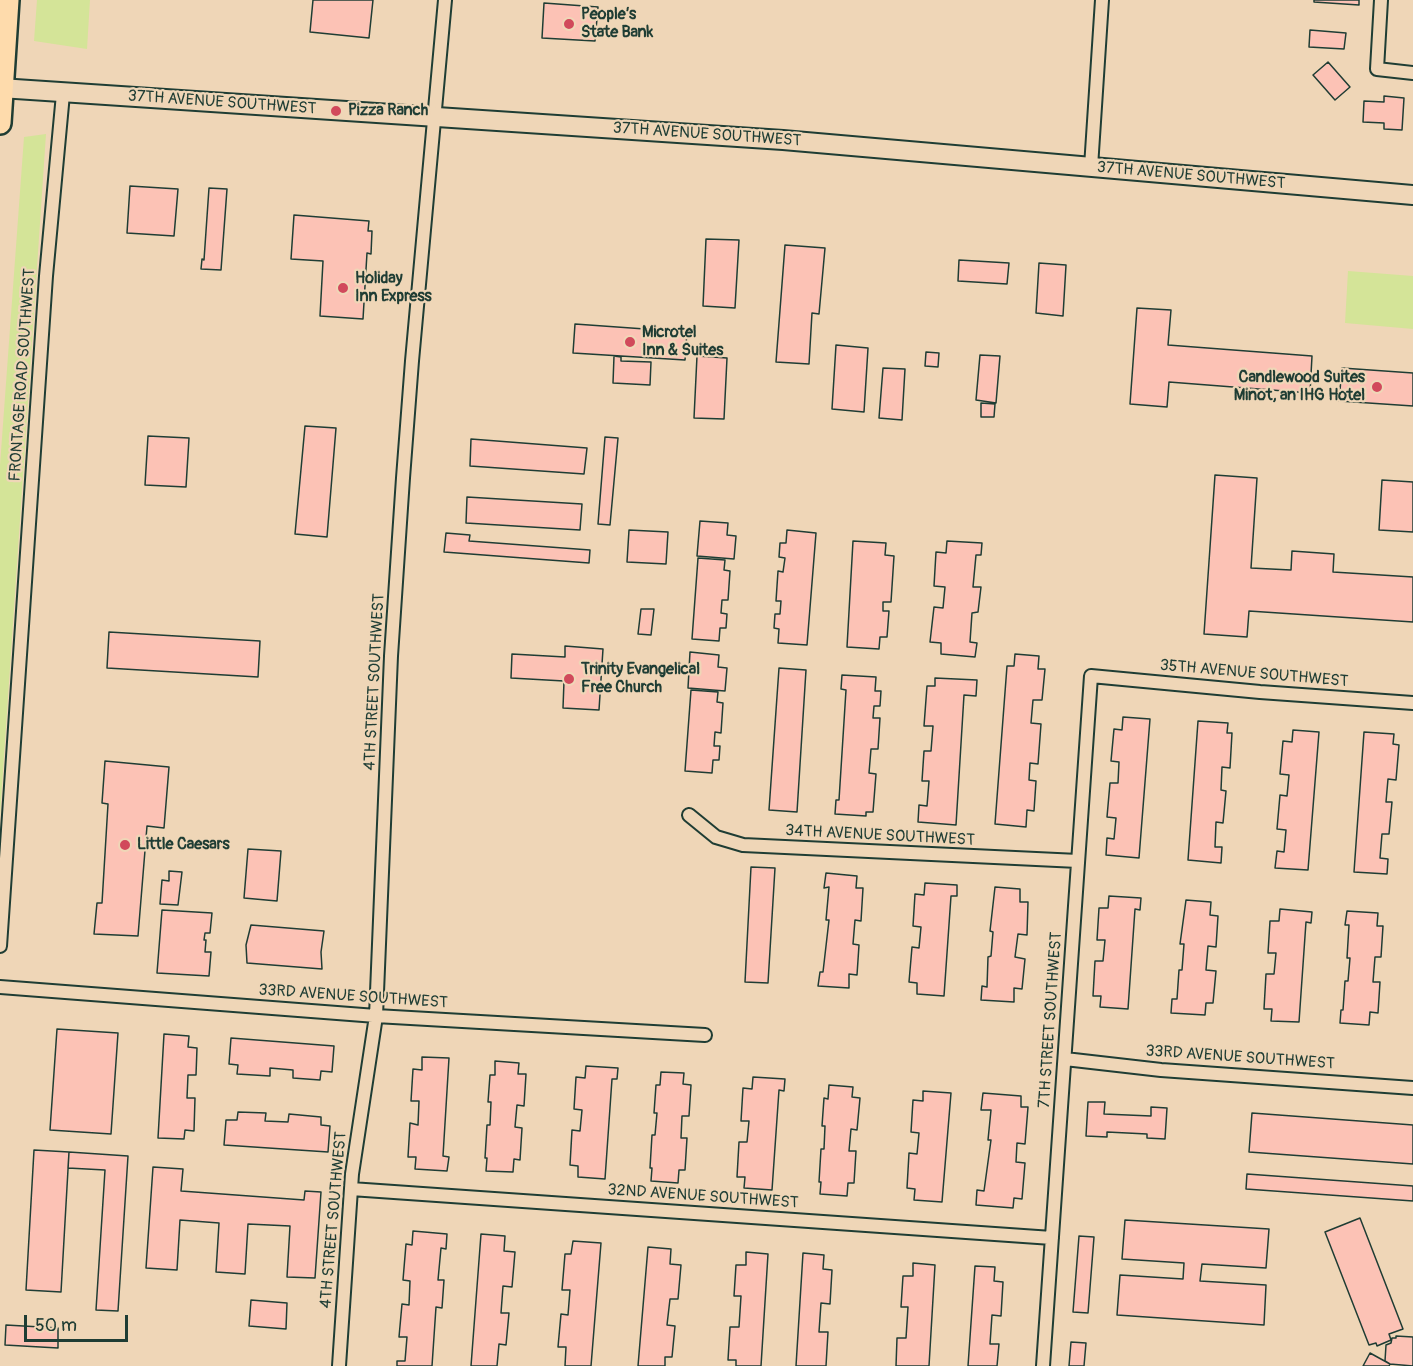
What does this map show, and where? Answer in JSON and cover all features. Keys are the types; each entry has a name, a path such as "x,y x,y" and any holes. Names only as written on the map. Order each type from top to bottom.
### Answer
{"highway":[{"path":"0,123 8,0"}],"main road":[{"name":"37TH AVENUE SOUTHWEST","path":"1,89 783,140 1413,195"}],"street":[{"name":"4TH STREET SOUTHWEST","path":"339,1366 351,1189 376,1016 392,646 412,361 444,0"},
{"path":"1092,167 1102,0"},
{"path":"1381,0 1377,69 1413,73"},
{"name":"FRONTAGE ROAD SOUTHWEST","path":"0,946 46,276 63,94"},
{"name":"35TH AVENUE SOUTHWEST","path":"1091,676 1260,692 1413,703"},
{"name":"7TH STREET SOUTHWEST","path":"1043,1366 1091,676"},
{"name":"34TH AVENUE SOUTHWEST","path":"688,815 716,837 743,845 1078,861"},
{"name":"33RD AVENUE SOUTHWEST","path":"0,987 376,1016 705,1035"},
{"name":"33RD AVENUE SOUTHWEST","path":"1065,1059 1172,1070 1413,1088"},
{"name":"32ND AVENUE SOUTHWEST","path":"351,1189 1052,1239"}],"green space":[{"path":"37,0 90,0 87,49 34,41"},
{"path":"46,134 0,816 0,465 24,137"},
{"path":"1348,271 1413,276 1413,329 1345,323"}],"building":[{"path":"313,0 373,0 369,38 310,32"},
{"path":"1314,0 1359,0 1359,5 1314,2"},
{"path":"544,3 598,7 595,41 542,38"},
{"path":"1310,30 1346,33 1344,49 1309,47"},
{"path":"1328,62 1350,87 1335,100 1313,75"},
{"path":"1384,96 1404,98 1402,130 1384,129 1384,123 1363,122 1364,101 1384,102"},
{"path":"130,186 178,189 174,236 127,233"},
{"path":"209,188 227,189 221,270 201,269 202,259 204,260"},
{"name":"Holiday Inn Express","path":"294,215 369,221 368,231 372,231 371,254 367,253 363,319 320,316 323,261 291,259"},
{"path":"706,239 739,240 735,308 703,306"},
{"path":"785,245 825,248 819,314 812,313 809,364 776,362"},
{"path":"959,260 1009,263 1007,284 958,281"},
{"path":"1039,263 1066,265 1063,316 1036,313"},
{"path":"1137,308 1171,310 1168,345 1312,356 1310,393 1169,382 1167,407 1130,404"},
{"name":"Microtel Inn & Suites","path":"575,324 687,332 685,360 573,353"},
{"path":"836,345 868,348 864,412 832,409"},
{"path":"926,352 939,353 938,367 925,366"},
{"path":"980,355 1000,356 996,403 976,400"},
{"path":"614,356 621,357 621,361 651,362 650,385 613,383"},
{"path":"697,356 727,358 724,419 694,418"},
{"path":"883,368 905,369 902,420 879,418"},
{"name":"Candlewood Suites Minot, an IHG Hotel","path":"1342,368 1413,373 1413,406 1339,401"},
{"path":"981,403 995,404 994,417 981,417"},
{"path":"305,426 336,428 327,537 295,534"},
{"path":"148,436 189,438 186,487 145,485"},
{"path":"605,437 618,438 610,525 598,524"},
{"path":"471,439 587,448 584,474 470,466"},
{"path":"1215,475 1257,478 1251,568 1291,570 1292,551 1334,554 1333,572 1413,577 1413,622 1249,611 1247,637 1204,634"},
{"path":"1382,480 1413,482 1413,532 1379,530"},
{"path":"467,497 582,504 580,530 466,523"},
{"path":"700,521 728,523 727,535 736,536 734,559 697,556"},
{"path":"629,530 668,532 666,564 627,562"},
{"path":"787,530 816,533 807,645 778,643 779,629 774,628 775,614 780,614 781,601 776,601 778,571 783,572 785,558 779,557 780,543 786,543"},
{"path":"446,533 470,535 469,541 590,550 589,563 444,552"},
{"path":"853,541 886,543 885,555 894,556 891,602 883,602 883,611 889,611 887,637 880,637 879,649 847,647"},
{"path":"947,541 982,543 981,555 976,555 973,587 981,587 978,612 972,613 970,642 977,643 975,657 941,654 941,643 930,642 934,607 943,608 945,587 934,586 936,552 946,553"},
{"path":"698,558 725,560 724,570 730,571 728,600 722,600 721,613 727,614 726,628 720,628 719,641 692,639"},
{"path":"641,609 654,609 651,635 638,634"},
{"path":"109,632 260,641 258,677 107,668"},
{"name":"Trinity Evangelical Free Church","path":"565,646 603,649 599,710 563,708 564,681 511,678 512,654 565,657"},
{"path":"690,652 719,655 718,667 727,668 725,691 688,688"},
{"path":"1015,654 1039,656 1038,669 1045,669 1042,700 1033,700 1031,723 1041,724 1038,764 1030,763 1029,780 1036,781 1034,811 1027,810 1026,827 995,824 1007,666 1014,666"},
{"path":"779,668 806,670 797,812 769,810"},
{"path":"842,675 876,677 875,691 881,691 880,706 874,706 873,718 880,718 878,749 871,749 869,773 876,774 873,812 866,812 866,816 835,814 836,800 839,800 846,690 841,689"},
{"path":"935,678 977,680 976,696 964,695 956,825 918,822 919,805 927,806 929,781 922,781 924,751 931,751 933,726 924,726 927,686 935,686"},
{"path":"691,690 718,692 717,702 723,703 721,733 715,732 714,746 720,746 719,760 713,760 712,773 685,771"},
{"path":"1123,717 1150,719 1139,858 1106,855 1107,838 1114,839 1116,818 1107,817 1110,783 1118,783 1119,762 1111,761 1114,729 1122,730"},
{"path":"1198,721 1228,723 1227,733 1232,733 1230,768 1222,767 1221,790 1226,791 1223,823 1216,822 1215,847 1222,847 1221,863 1188,860"},
{"path":"1293,730 1319,732 1308,870 1275,868 1277,851 1284,852 1286,830 1277,829 1280,795 1287,796 1289,775 1280,774 1283,741 1292,742"},
{"path":"1364,732 1394,734 1393,744 1399,745 1396,780 1388,779 1386,802 1392,802 1389,834 1382,834 1380,858 1388,859 1387,874 1354,872"},
{"path":"105,761 169,767 164,828 147,826 138,936 94,934 97,903 102,903 108,804 102,803"},
{"path":"248,849 281,851 277,901 244,898"},
{"path":"751,867 775,868 768,983 745,982"},
{"path":"169,871 182,872 178,905 160,904 162,880 169,881"},
{"path":"826,873 857,876 856,888 863,888 861,921 855,920 853,944 859,945 857,975 849,974 849,988 818,986 820,972 823,972 829,920 826,920 829,887 824,888"},
{"path":"925,883 957,885 957,896 951,896 944,996 917,994 917,983 909,982 912,947 919,948 921,927 913,926 915,894 924,895"},
{"path":"995,887 1020,889 1020,902 1028,902 1027,935 1018,934 1015,957 1025,959 1022,989 1014,988 1014,1002 981,1000 982,986 987,987 988,957 991,956 993,932 990,931"},
{"path":"1109,896 1141,898 1140,910 1135,909 1128,1009 1100,1007 1101,996 1093,996 1095,961 1103,961 1105,940 1097,940 1099,908 1108,908"},
{"path":"1186,900 1211,902 1210,915 1218,916 1216,947 1208,946 1206,970 1216,971 1213,1003 1206,1003 1205,1015 1171,1013 1172,999 1177,999 1179,970 1182,970 1184,944 1180,944"},
{"path":"1280,909 1312,912 1311,923 1306,922 1299,1022 1271,1021 1272,1009 1264,1009 1266,974 1274,974 1276,953 1268,953 1270,921 1279,921"},
{"path":"162,910 212,913 210,933 205,933 204,940 206,940 205,952 211,952 209,976 157,973"},
{"path":"1347,911 1378,913 1377,926 1383,926 1381,957 1375,957 1373,982 1380,982 1378,1013 1370,1012 1369,1025 1340,1023 1350,958 1347,958 1349,925 1345,925"},
{"path":"251,925 324,931 321,952 322,969 247,963 246,945"},
{"path":"57,1029 118,1033 111,1134 50,1130"},
{"path":"164,1034 189,1036 188,1047 197,1048 196,1075 188,1075 187,1098 195,1098 194,1131 185,1130 184,1139 158,1138"},
{"path":"231,1038 334,1046 332,1072 321,1071 320,1080 293,1078 293,1070 270,1068 270,1076 237,1074 238,1065 229,1064"},
{"path":"422,1057 449,1058 443,1156 449,1157 447,1171 415,1169 416,1157 408,1157 410,1123 418,1125 419,1101 411,1101 413,1069 422,1070"},
{"path":"495,1061 519,1063 518,1074 526,1074 524,1106 517,1105 515,1127 522,1128 520,1160 514,1159 513,1172 486,1171 487,1125 490,1125 491,1102 488,1102 490,1075 495,1075"},
{"path":"586,1066 618,1068 617,1079 612,1079 605,1179 578,1177 578,1166 570,1165 572,1130 580,1131 582,1110 574,1109 576,1077 585,1078"},
{"path":"661,1072 684,1073 683,1084 691,1085 689,1116 682,1116 681,1138 687,1138 685,1170 679,1170 678,1183 651,1181 652,1135 655,1135 657,1113 654,1113 656,1085 660,1085"},
{"path":"753,1077 785,1079 784,1091 779,1090 772,1190 744,1188 745,1177 737,1177 739,1142 747,1142 749,1121 741,1121 743,1088 752,1089"},
{"path":"829,1085 853,1087 852,1097 860,1098 857,1130 851,1129 849,1151 856,1151 854,1183 848,1183 847,1196 820,1194 821,1149 824,1149 825,1126 822,1126 824,1098 828,1099"},
{"path":"923,1091 951,1093 942,1202 914,1200 915,1189 907,1188 909,1153 917,1154 919,1133 911,1132 913,1100 923,1101"},
{"path":"983,1093 1021,1096 1021,1107 1028,1107 1025,1144 1017,1143 1016,1162 1025,1163 1022,1199 1014,1198 1013,1208 976,1205 977,1190 984,1191 991,1140 988,1140 991,1110 981,1110"},
{"path":"1088,1102 1105,1102 1104,1114 1151,1116 1151,1107 1167,1108 1165,1139 1147,1138 1147,1134 1107,1132 1107,1137 1086,1136"},
{"path":"238,1112 266,1113 265,1121 288,1122 289,1114 321,1117 321,1125 330,1126 328,1152 224,1145 226,1120 237,1120"},
{"path":"1252,1113 1413,1125 1413,1164 1249,1152"},
{"path":"34,1150 69,1152 61,1292 26,1290"},
{"path":"69,1152 128,1156 118,1311 96,1310 105,1170 68,1168"},
{"path":"153,1167 183,1169 181,1191 304,1200 305,1191 321,1192 315,1278 287,1277 290,1226 248,1224 245,1274 216,1272 219,1223 180,1220 177,1270 146,1268"},
{"path":"1247,1174 1413,1186 1413,1201 1246,1189"},
{"path":"1360,1218 1403,1329 1389,1334 1391,1340 1377,1346 1376,1343 1369,1345 1325,1232"},
{"path":"1125,1220 1269,1229 1266,1268 1202,1264 1200,1281 1266,1285 1264,1325 1117,1315 1120,1275 1183,1279 1184,1263 1122,1259"},
{"path":"413,1231 447,1234 446,1249 441,1248 438,1280 444,1280 442,1308 436,1307 432,1366 397,1366 397,1361 405,1361 407,1337 399,1337 402,1304 409,1305 410,1281 403,1280 406,1244 412,1245"},
{"path":"481,1234 505,1236 504,1251 515,1252 512,1287 503,1286 501,1313 509,1313 506,1345 499,1344 497,1366 471,1366"},
{"path":"1079,1236 1094,1237 1088,1313 1073,1312"},
{"path":"573,1241 601,1243 591,1366 565,1366 566,1347 558,1347 561,1314 568,1315 570,1290 562,1290 565,1254 571,1254"},
{"path":"648,1247 671,1249 670,1264 681,1265 678,1299 670,1299 667,1325 675,1326 672,1357 665,1357 665,1366 638,1366"},
{"path":"746,1252 768,1254 761,1366 736,1366 736,1360 728,1360 730,1327 739,1327 741,1296 734,1296 736,1265 746,1265"},
{"path":"803,1253 824,1255 823,1269 832,1270 830,1304 821,1303 819,1332 828,1332 826,1366 796,1366"},
{"path":"913,1263 935,1265 929,1366 896,1366 897,1338 906,1338 908,1307 901,1307 903,1276 913,1276"},
{"path":"975,1266 995,1267 994,1281 1003,1282 1001,1316 992,1315 990,1344 999,1344 997,1366 968,1366"},
{"path":"251,1300 287,1303 286,1329 249,1326"},
{"path":"6,1325 58,1328 58,1348 5,1345"},
{"path":"1396,1336 1413,1337 1413,1366 1390,1364 1385,1361 1386,1345 1391,1343 1392,1338"},
{"path":"1071,1342 1086,1343 1084,1366 1069,1366"},
{"path":"1370,1353 1390,1364 1389,1366 1363,1366"}],"place":[{"name":"People’s State Bank","path":"569,24"},
{"name":"Pizza Ranch","path":"336,111"},
{"name":"Holiday Inn Express","path":"343,288"},
{"name":"Microtel Inn & Suites","path":"630,342"},
{"name":"Candlewood Suites Minot, an IHG Hotel","path":"1377,387"},
{"name":"Trinity Evangelical Free Church","path":"569,679"},
{"name":"Little Caesars","path":"125,845"}]}
